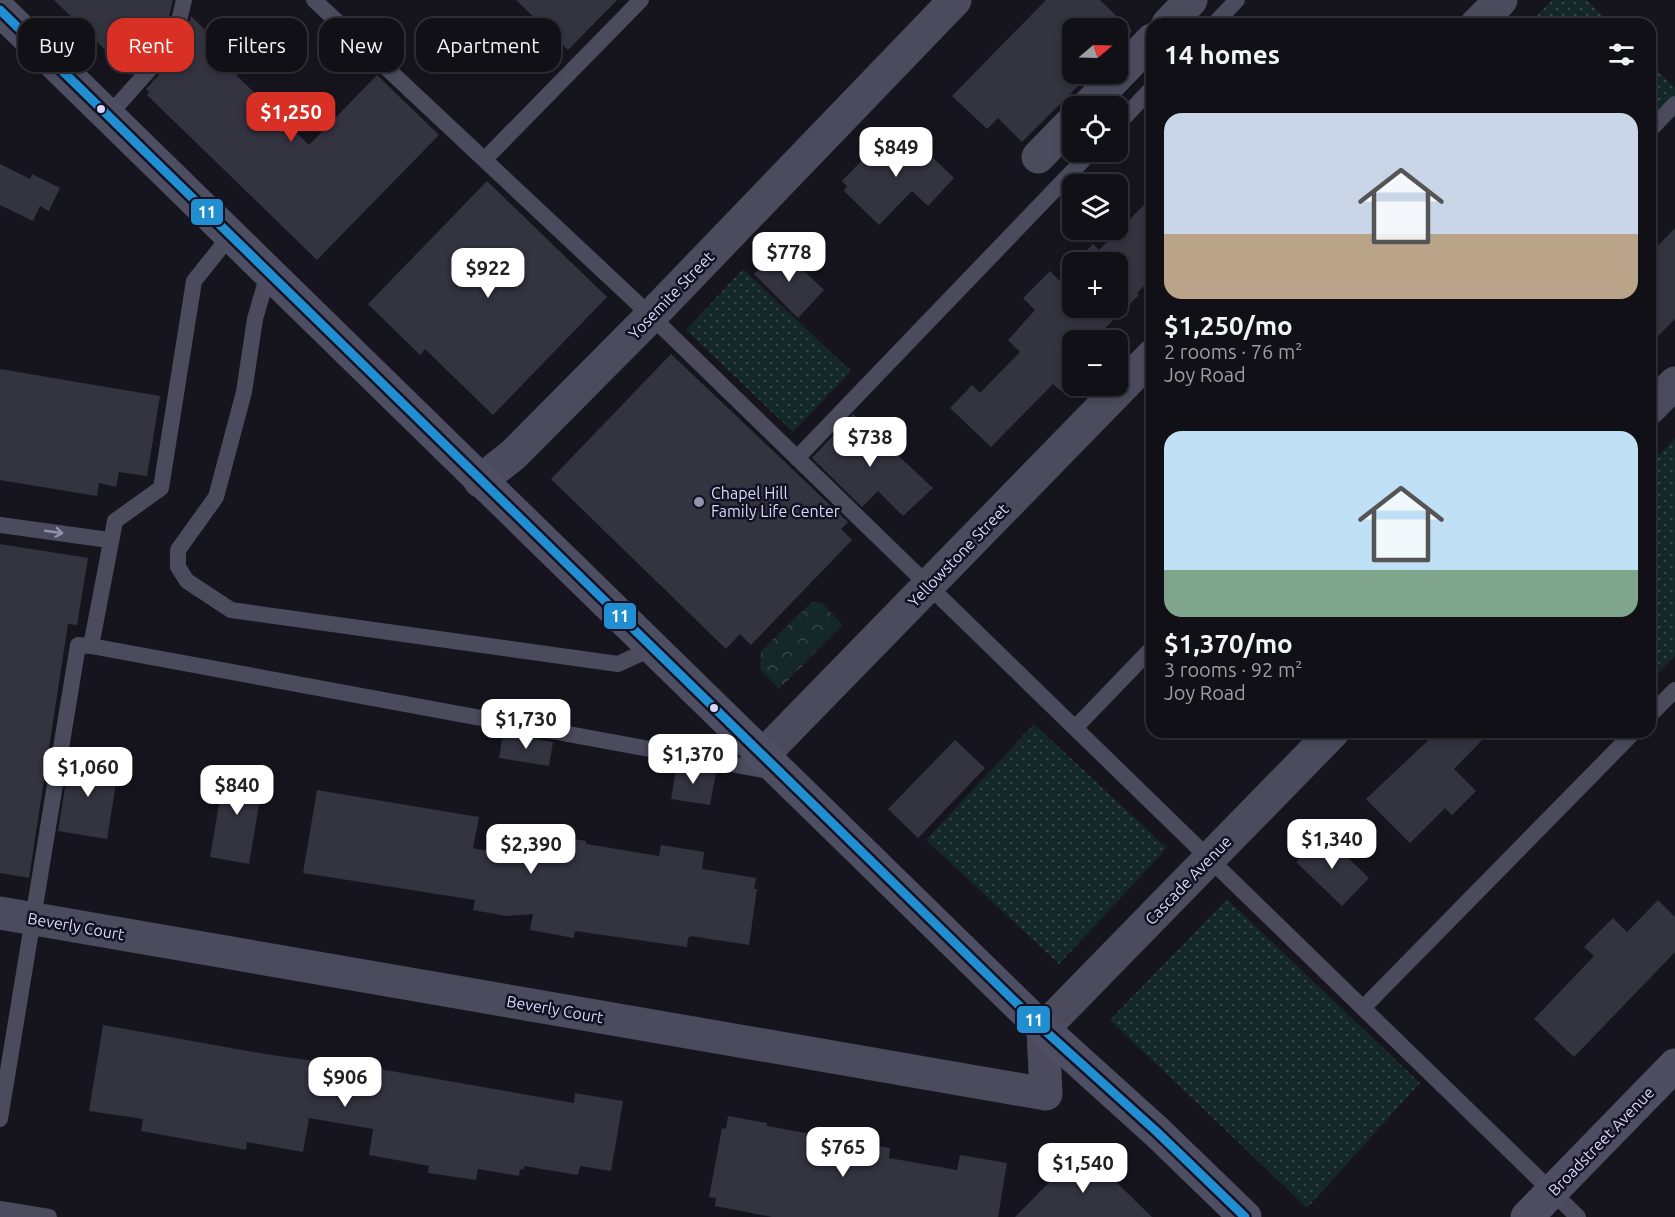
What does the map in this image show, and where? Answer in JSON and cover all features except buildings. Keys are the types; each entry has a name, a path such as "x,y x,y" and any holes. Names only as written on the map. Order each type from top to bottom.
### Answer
{"street":[{"name":"Yosemite Street","path":"480,481 513,455 651,316 955,0"},
{"path":"1174,18 1190,0"},
{"path":"1483,18 1500,0"},
{"path":"0,10 1043,1029 1157,1132 1245,1217"},
{"path":"1098,96 1146,46"},
{"path":"1038,158 1062,133"},
{"name":"Yellowstone Street","path":"774,764 930,584 1146,363"},
{"path":"1656,402 1675,382"},
{"name":"Cascade Avenue","path":"1043,1029 1327,738"},
{"name":"Beverly Court","path":"0,913 1046,1094 1043,1029"},
{"name":"Broadstreet Avenue","path":"1527,1217 1675,1065"}],"lane":[{"path":"108,116 174,42 184,0"},
{"path":"314,0 651,316 930,584 1578,1217"},
{"path":"485,159 641,0"},
{"path":"1220,18 1237,0"},
{"path":"1128,113 1146,94"},
{"path":"1656,124 1675,104"},
{"path":"797,458 1081,162"},
{"path":"91,646 109,540 115,521 161,488 194,281 230,236"},
{"path":"268,274 255,319 244,392 216,497 178,550 178,567 187,581 231,610 618,664 653,648"},
{"path":"0,525 109,540"},
{"path":"0,1119 78,645 774,764"},
{"path":"1076,727 1146,654"},
{"path":"1656,709 1675,690"},
{"path":"1363,1008 1628,738"},
{"path":"0,1209 49,1217"}],"green space":[{"path":"1552,0 1587,0 1605,18 1535,18"},
{"path":"1656,69 1675,88 1675,115 1656,134"},
{"path":"743,269 851,371 793,432 686,330"},
{"path":"1675,438 1675,656 1656,676 1656,458"},
{"path":"812,602 822,603 843,625 779,689 760,669 761,651"},
{"path":"1034,724 1167,848 1059,964 926,840"},
{"path":"1227,899 1420,1083 1307,1208 1110,1020"}],"transit line":[{"name":"11","path":"0,10 1043,1029 1157,1132 1245,1217"}],"place":[{"name":"Chapel Hill Family Life Center","path":"699,502"}]}
